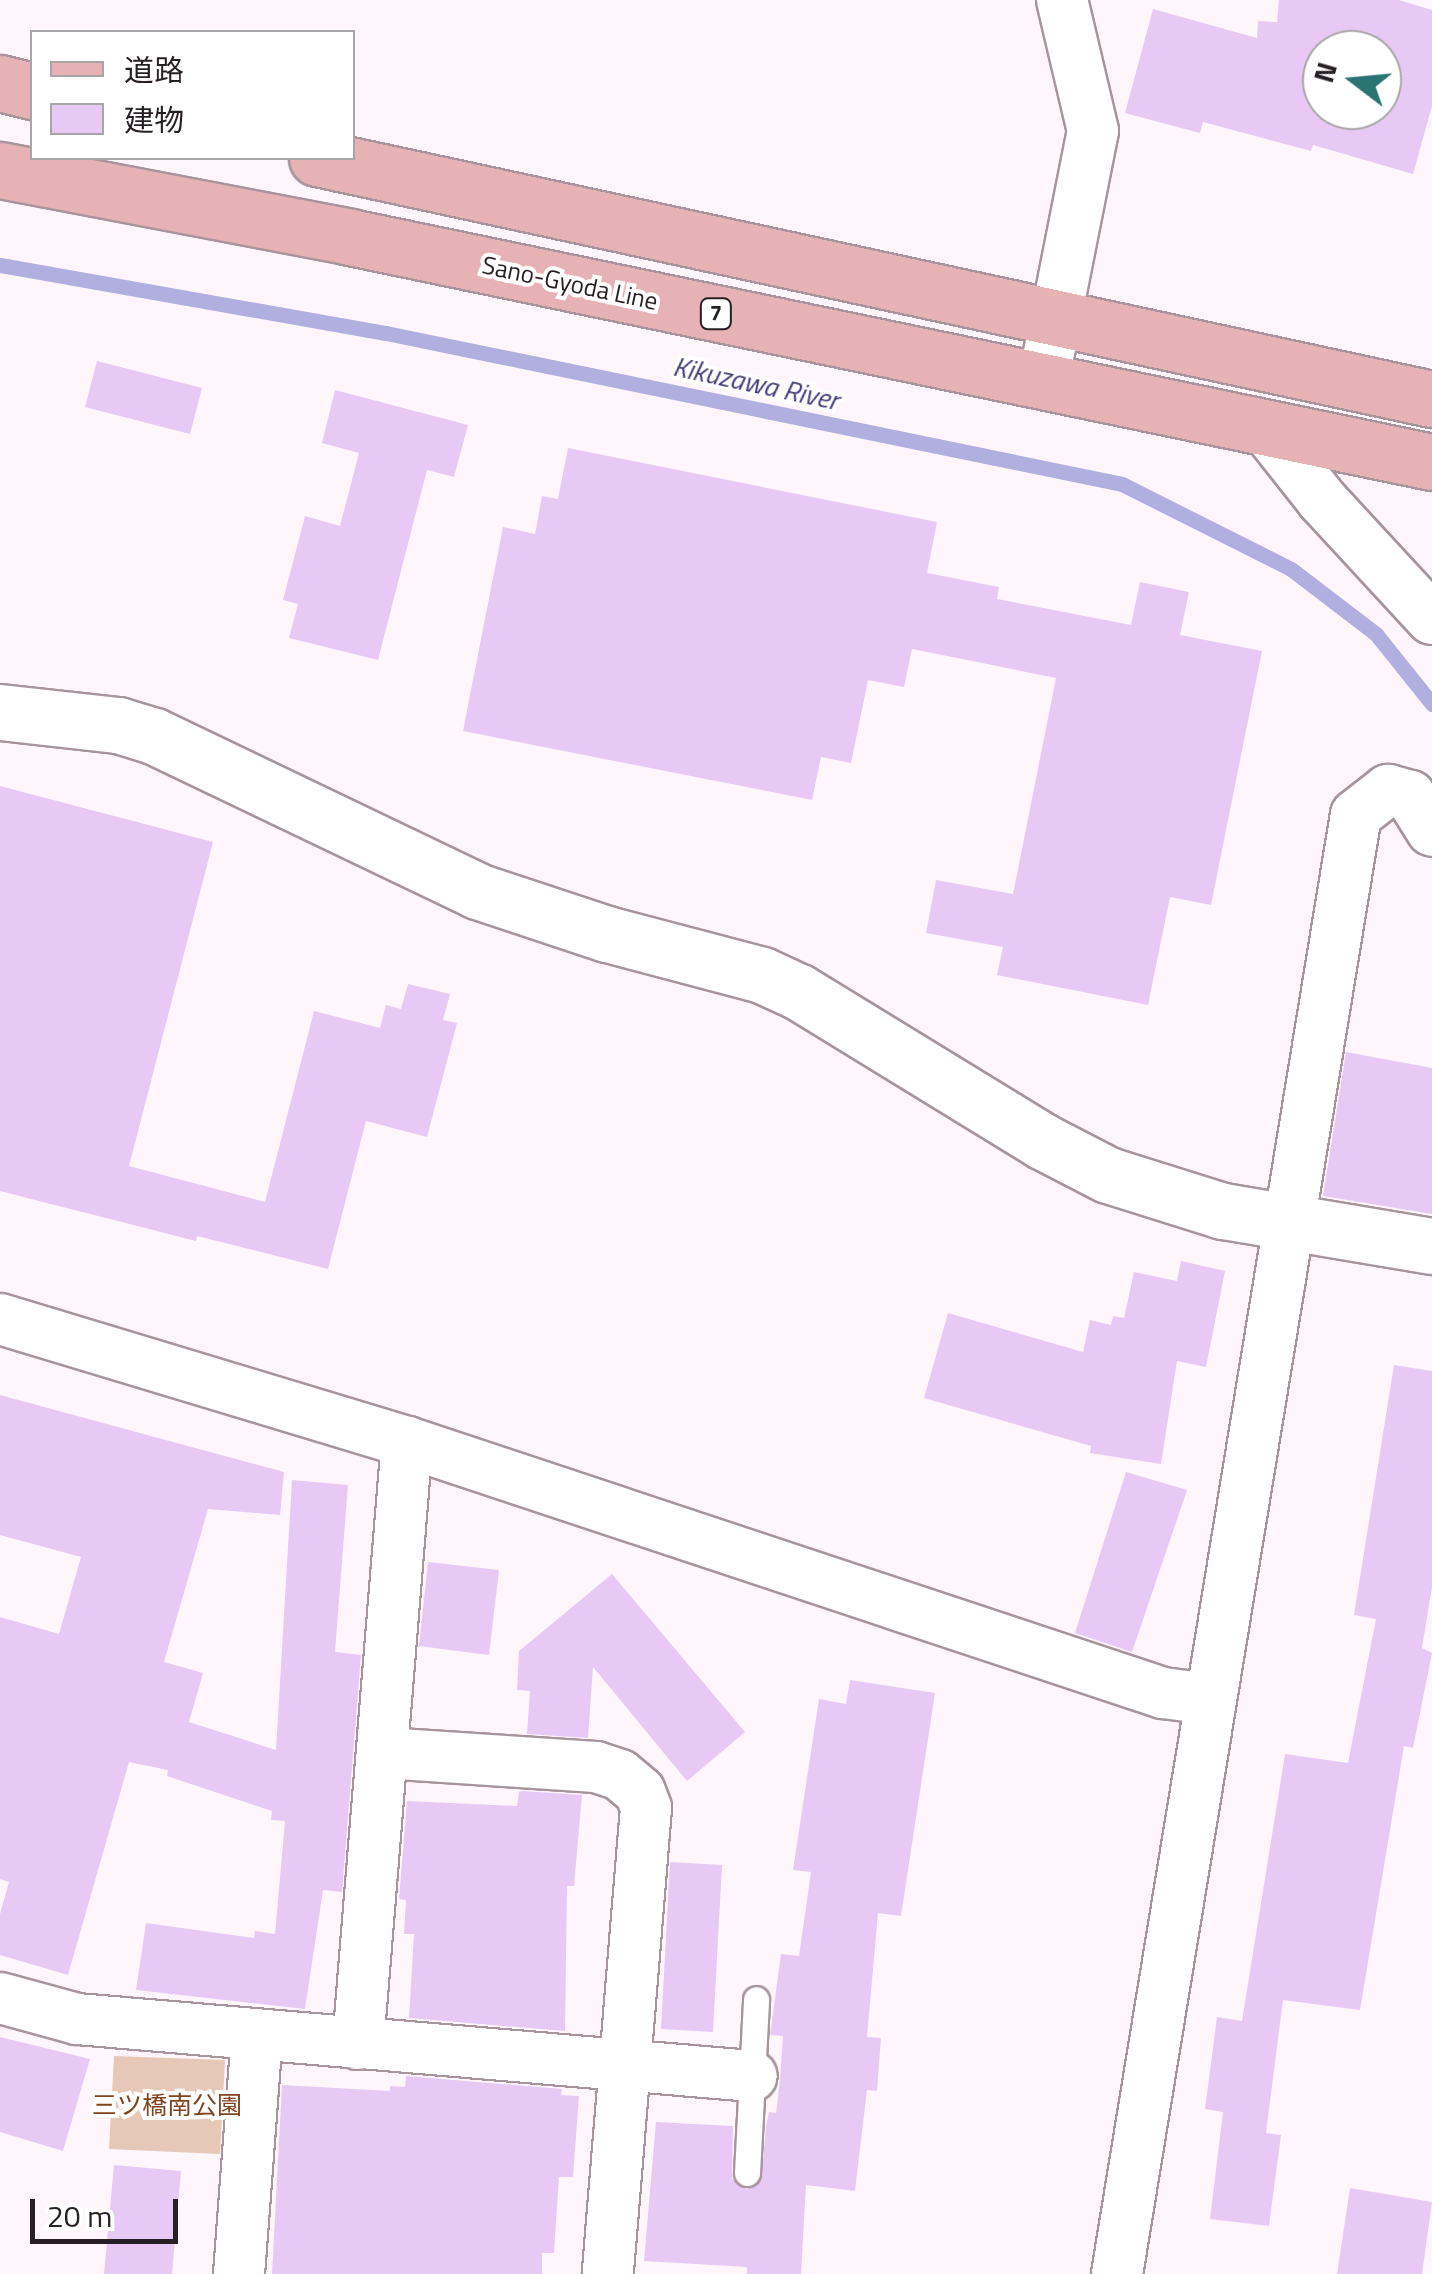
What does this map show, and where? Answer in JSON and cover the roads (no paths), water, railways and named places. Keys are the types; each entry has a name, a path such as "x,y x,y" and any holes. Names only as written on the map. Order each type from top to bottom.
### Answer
{"main road":[{"path":"0,83 30,90"},
{"path":"326,160 1432,399"},
{"name":"Sano-Gyoda Line","path":"0,170 350,237 1432,462"}],"street":[{"path":"1043,383 1092,131 1062,0"},
{"path":"1265,428 1322,500 1432,619"},
{"path":"0,712 118,726 154,736 476,891 607,934 762,975 799,992 1108,1176 1223,1211 1432,1246"},
{"path":"1117,2274 1356,815 1388,790 1410,796 1432,830"},
{"path":"0,1319 407,1442 1162,1693 1210,1699"},
{"path":"358,2044 407,1442"},
{"path":"384,1753 596,1767 620,1775 640,1792 646,1808 608,2274"},
{"path":"0,1998 77,2020 752,2076"},
{"path":"239,2274 257,2035"}],"lane":[{"path":"747,2173 756,1999"}],"waterway":[{"name":"Kikuzawa River","path":"0,265 386,333 1122,484 1291,569 1376,634 1432,704"}],"park label":[{"name":"三ツ橋南公園","path":"167,2105"}]}
